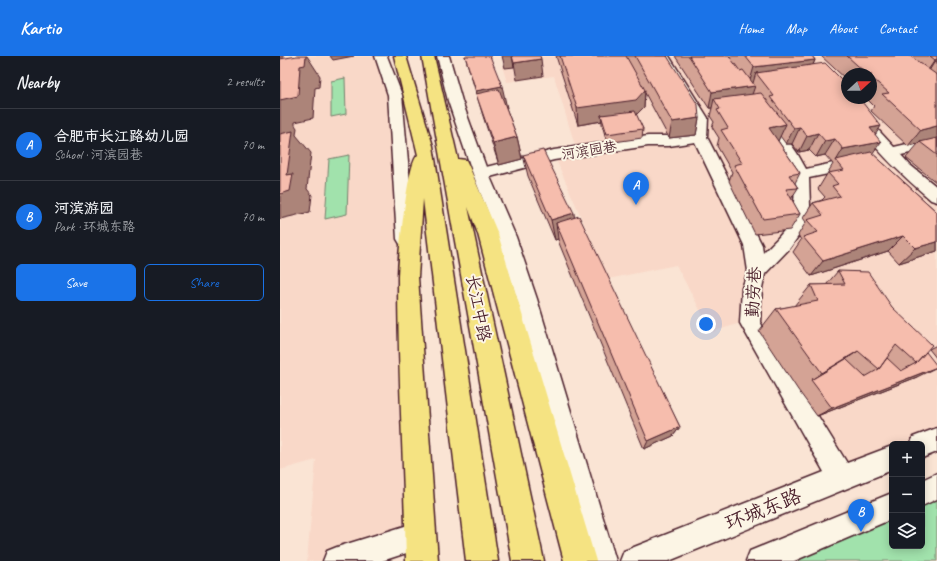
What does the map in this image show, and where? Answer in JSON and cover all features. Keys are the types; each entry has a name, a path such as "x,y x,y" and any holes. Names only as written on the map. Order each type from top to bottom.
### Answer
{"highway":[{"name":"长江中路","path":"400,56 436,144 524,534 528,561"},
{"name":"长江中路","path":"428,56 436,144 482,561"},
{"path":"422,548 408,277 415,190 436,144 462,166 488,234 580,561"}],"street":[{"path":"381,56 395,95 408,277"},
{"path":"443,56 455,101 481,174 507,237 602,561"},
{"name":"勤劳巷","path":"663,56 706,113 701,118 700,137 753,245 757,271 752,288 750,323 841,478"},
{"path":"757,106 792,156 801,175 802,206 795,228 784,243 757,271"},
{"path":"854,112 883,157 905,169 937,196"},
{"name":"河滨园巷","path":"481,174 554,155 648,141 669,141 700,137"},
{"path":"801,175 883,157 937,142"},
{"path":"925,445 937,440"},
{"name":"环城东路","path":"634,561 889,459"},
{"path":"925,492 937,486"},
{"path":"760,561 889,507"},
{"path":"337,561 422,548"}],"shaded area":[{"path":"280,56 381,56 395,95 421,535 337,561 307,561 316,460 280,470"},
{"path":"502,56 937,56 937,440 925,443 925,441 889,441 889,459 841,478 750,320 712,332 676,265 608,279 554,155 577,152 554,76 507,82 502,66 504,65"}],"green space":[{"path":"345,78 346,114 331,117 331,81"},
{"path":"349,155 347,214 325,219 329,159"},
{"path":"937,486 937,561 760,561 889,507 889,549 925,549 925,492"}],"building":[{"path":"306,56 305,65 300,66 298,96 280,100 280,59"},
{"path":"465,56 490,56 502,86 476,91"},
{"path":"512,56 540,56 541,59 514,63"},
{"path":"560,56 626,56 645,90 636,100 577,108"},
{"path":"635,56 667,56 698,105 699,118 672,122"},
{"path":"689,56 729,56 740,71 743,70 755,86 712,92"},
{"path":"745,56 812,56 815,60 754,67"},
{"path":"847,56 910,56 937,75 937,126 921,130 882,94 889,93 877,82 877,68 860,68"},
{"path":"930,56 937,56 937,59 935,60"},
{"path":"825,63 841,79 841,104 864,104 881,126 870,128 881,142 843,149 835,139 825,141 818,133 807,136 800,127 794,128 770,97 774,96 756,73"},
{"path":"499,89 517,137 493,143 476,94"},
{"path":"761,93 786,124 769,128 800,173 789,175 798,188 786,189 800,214 763,219 734,165 742,163 721,130 728,128 717,110 720,109 714,99"},
{"path":"635,111 643,129 607,134 601,115"},
{"path":"293,131 287,175 293,174 290,191 280,194 280,134"},
{"path":"937,138 937,155 920,142"},
{"path":"543,150 574,213 551,220 523,155"},
{"path":"871,152 937,212 937,242 915,248 903,236 823,261 803,237 818,232 807,220 823,215 813,203 840,196 832,186 838,184 828,173 844,170 836,160"},
{"path":"579,216 680,427 648,441 556,223"},
{"path":"838,271 868,272 892,307 932,345 916,363 896,345 879,369 858,351 822,373 776,309 818,301 811,285 845,284"},
{"path":"926,352 937,367 832,408 811,380 846,359 865,377 879,369 887,358 901,371 916,363"}],"place":[{"name":"合肥市长江路幼儿园","path":"636,205"},
{"name":"河滨游园","path":"861,532"}]}
